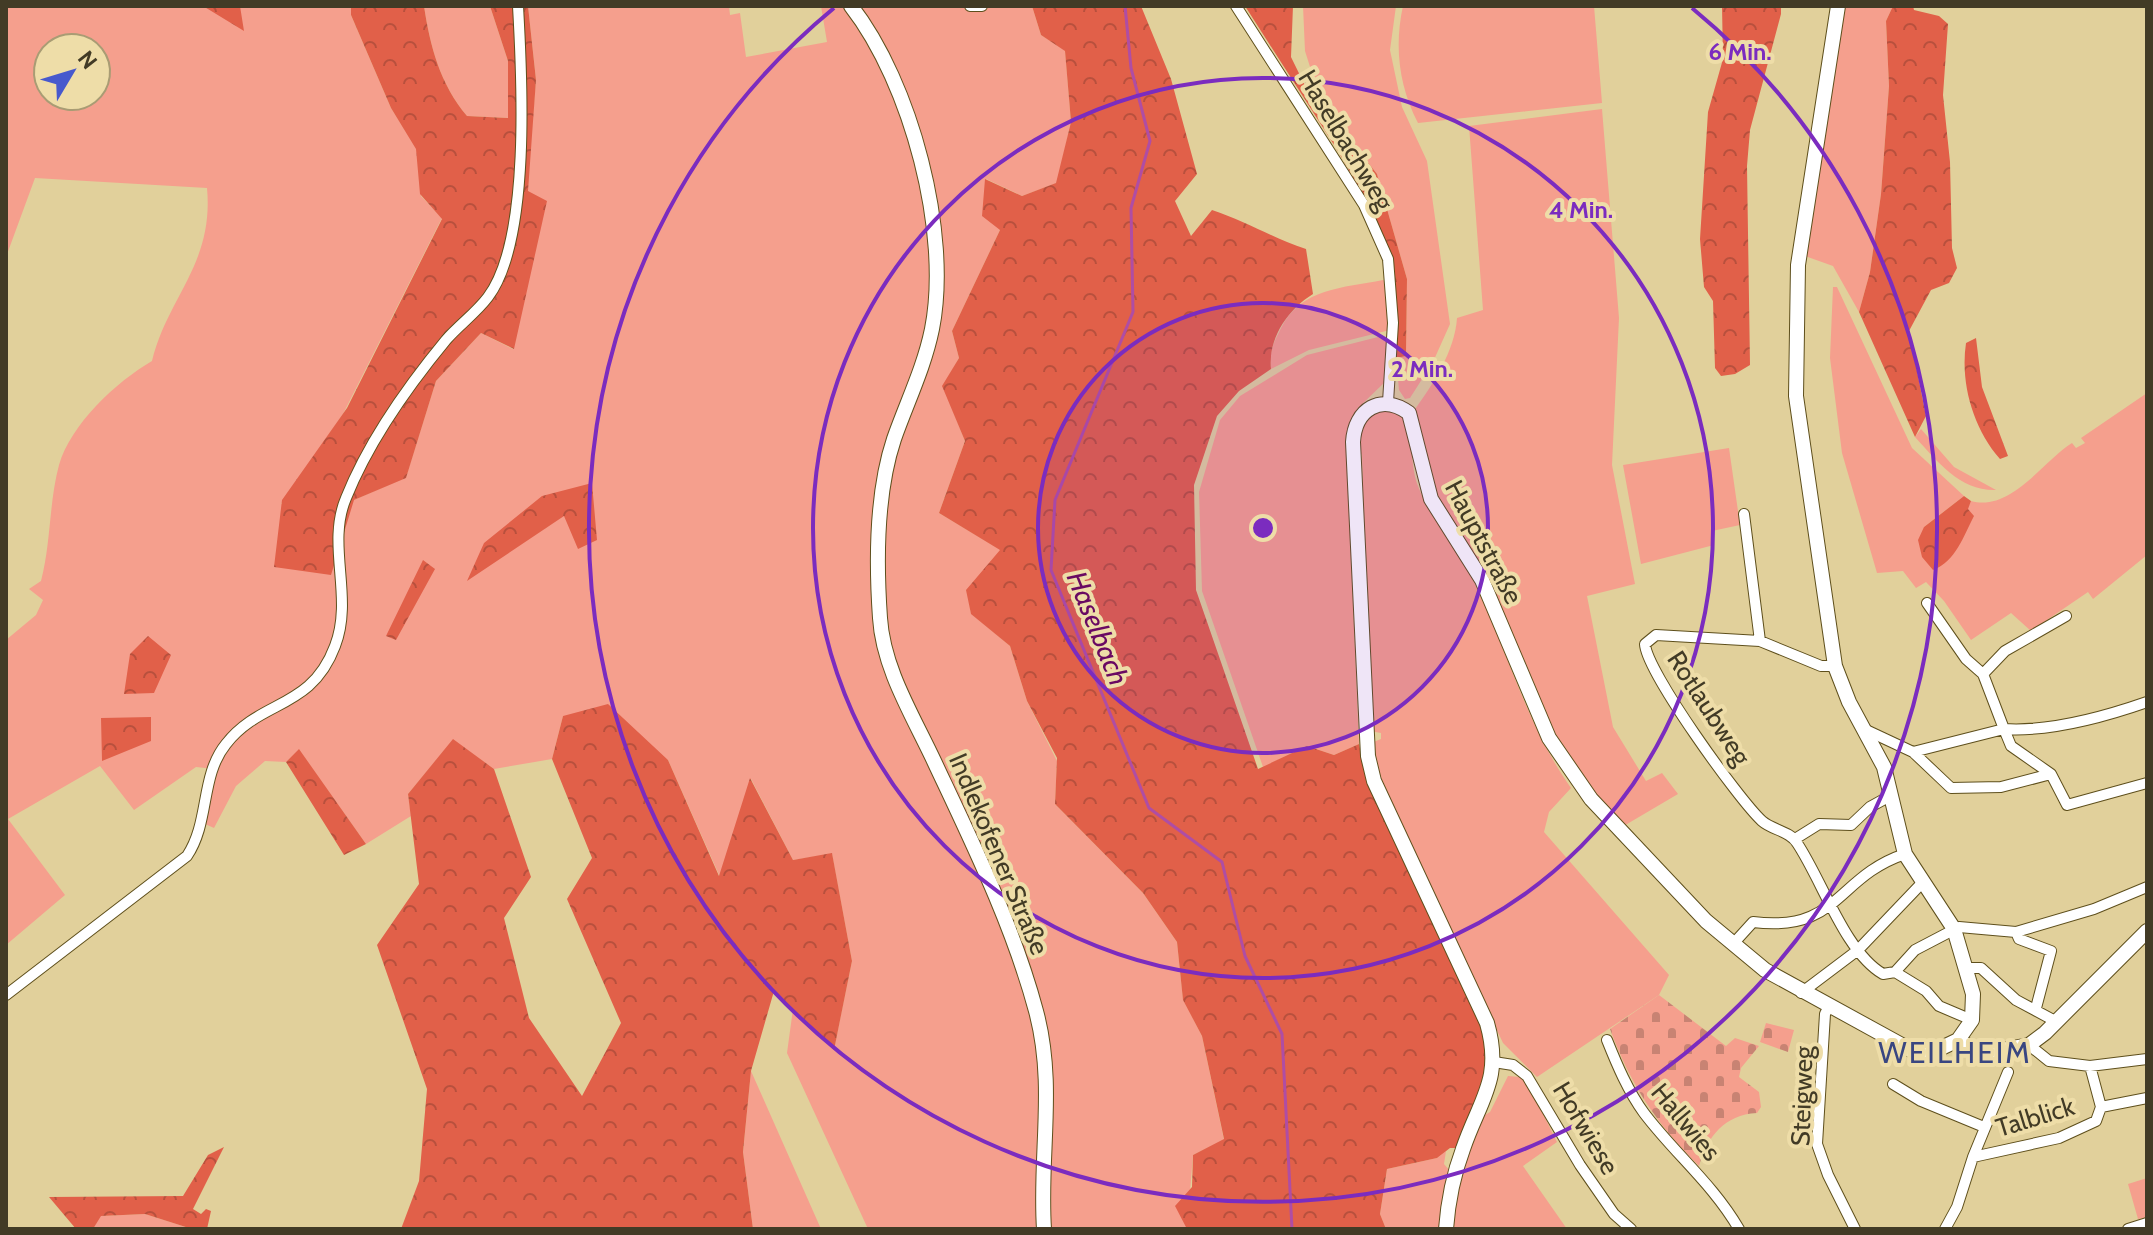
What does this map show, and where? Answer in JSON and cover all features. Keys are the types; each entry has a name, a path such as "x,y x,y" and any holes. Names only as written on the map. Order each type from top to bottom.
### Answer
{"street":[{"path":"6,995 187,856 199,839 213,767 227,743 247,724 291,701 320,677 335,646 342,619 337,526 345,500 376,439 446,341 489,295 503,265 512,225 523,126 518,6"},
{"name":"Indlekofener Straße","path":"851,6 883,51 900,91 928,196 935,248 933,328 919,378 893,441 881,504 880,621 888,659 904,700 975,848 1036,1010 1044,1045 1049,1104 1044,1229"},
{"path":"970,6 982,6"},
{"name":"Haselbachweg","path":"1236,6 1364,205 1388,259 1393,323 1388,402"},
{"path":"1838,6 1803,224 1795,356 1800,435 1835,666 1849,702 1884,767 1905,854 1954,929 1966,968 1975,1008 1972,1020 1958,1040 1982,1054 2029,1045 2057,1022 2147,931"},
{"path":"1388,402 1377,404 1361,415 1354,427 1353,442 1368,756 1374,781 1487,1023 1494,1062 1489,1090 1462,1151 1446,1229"},
{"name":"Hauptstraße","path":"1388,402 1409,413 1431,499 1482,580 1531,698 1566,765 1591,799 1643,857 1733,944 1773,976 1918,1054 1933,1052 1958,1040"},
{"path":"1744,514 1760,641"},
{"path":"1927,603 1966,659 1983,674 2011,746 2051,774 2067,805 2147,783"},
{"path":"1983,674 2005,651 2066,616"},
{"name":"Rotlaubweg","path":"1835,666 1821,666 1760,641 1656,635 1645,644 1645,649 1692,729 1724,773 1762,821 1795,839 1858,950"},
{"path":"1913,752 2004,729 2024,730 2147,702"},
{"path":"1866,730 1913,752 1951,788 2001,787 2051,774"},
{"path":"1795,839 1819,824 1851,825 1870,807 1890,796"},
{"path":"1733,944 1753,922 1811,919 1833,904 1861,875 1882,862 1905,854"},
{"path":"1801,993 1858,950 1922,883"},
{"path":"1895,972 1907,956 1954,929 2016,932 2094,909 2147,887"},
{"path":"2016,932 2019,939 2051,951 2036,1008"},
{"path":"1858,950 1883,974 1895,972 1926,991 1939,1006 1972,1020"},
{"path":"1966,968 1981,968 2016,1000 2036,1008 2057,1022"},
{"name":"Steigweg","path":"1829,1006 1825,1014 1817,1144 1828,1175 1855,1229"},
{"name":"Hallwies","path":"1607,1040 1644,1112 1705,1179 1739,1229"},
{"path":"2029,1045 2049,1061 2090,1066 2147,1059"},
{"name":"Hofwiese","path":"1494,1062 1513,1065 1527,1076 1580,1165 1614,1214 1631,1229"},
{"name":"Talblick","path":"1973,1157 2059,1138 2096,1121 2101,1107 2090,1066"},
{"path":"1945,1229 1957,1207 1984,1127 2008,1072"},
{"path":"1893,1084 1921,1101 1984,1127"},
{"name":"Talblick","path":"2101,1107 2147,1098"},
{"path":"2128,1229 2147,1223"}],"green space":[{"path":"6,6 351,6 351,15 391,108 417,149 421,196 442,218 343,414 281,504 354,500 406,477 436,381 481,333 513,349 536,80 528,6 729,6 730,15 740,13 746,57 827,42 821,6 1032,6 1041,35 1065,50 1071,122 1057,183 1022,196 986,179 1000,230 952,331 959,358 943,386 965,441 939,513 1001,550 967,590 971,613 1010,646 1027,701 1057,761 1055,804 1143,893 1177,942 1183,999 1202,1036 1224,1140 1193,1155 1187,1229 868,1229 787,1053 793,1009 834,1049 852,961 832,854 793,860 751,779 720,877 668,760 563,716 552,759 494,769 453,740 408,794 411,816 366,844 299,750 286,762 265,761 236,786 214,828 205,824 215,769 196,767 134,810 100,766 8,819 65,895 6,945 6,640 36,615 43,600 29,589 41,581 56,479 65,450 96,406 124,380 152,361 168,317 197,259 207,215 207,188 35,178 6,257"},
{"path":"203,6 240,6 244,31"},
{"path":"351,6 424,6 429,36 443,78 467,116 508,118 508,61 490,6 528,6 536,80 528,191 547,201 514,349 481,333 436,381 406,478 354,500 331,575 274,567 282,500 347,408 442,219 420,194 416,149 391,108 351,15"},
{"path":"424,6 490,6 508,61 509,118 467,116 443,78 429,36"},
{"path":"1032,6 1141,6 1171,79 1197,174 1175,201 1191,236 1212,210 1306,249 1313,294 1295,308 1281,326 1273,347 1271,369 1239,391 1217,416 1194,485 1196,590 1258,769 1307,746 1334,755 1359,744 1367,783 1487,1040 1485,1091 1457,1148 1450,1148 1437,1158 1387,1169 1380,1214 1386,1229 1187,1229 1175,1206 1192,1187 1193,1155 1224,1139 1202,1036 1183,1000 1177,942 1143,893 1055,804 1057,758 1027,701 1010,646 971,614 966,590 1000,550 939,513 965,441 942,386 959,358 952,331 1000,230 982,216 985,179 1022,196 1056,183 1071,122 1065,51 1041,35"},
{"path":"1245,6 1293,6 1291,57 1317,110 1324,106 1377,174 1407,279 1406,356 1396,358 1393,259 1367,201"},
{"path":"1303,6 1396,6 1390,50 1402,107 1427,161 1450,324 1433,362 1410,398 1405,399 1399,390 1396,358 1406,356 1407,279 1377,174 1324,106 1318,92 1305,51"},
{"path":"1403,6 1594,6 1602,103 1418,123 1406,95 1400,66 1399,36"},
{"path":"1722,6 1781,6 1781,14 1750,130 1747,166 1750,365 1735,374 1721,376 1715,368 1713,301 1704,287 1700,239 1708,112 1723,59"},
{"path":"1843,6 1893,6 1886,21 1889,86 1881,194 1870,272 1859,312 1833,266 1805,256"},
{"path":"1893,6 1913,6 1914,10 1939,16 1948,24 1943,95 1950,162 1952,248 1957,268 1949,283 1931,290 1909,331 1926,416 1915,437 1859,312 1870,272 1881,194 1889,86 1886,21"},
{"path":"1602,109 1619,318 1612,465 1635,584 1587,596 1613,727 1646,781 1662,773 1678,794 1622,827 1561,750 1433,493 1421,430 1413,412 1435,380 1447,355 1457,318 1483,310 1469,126"},
{"path":"1383,280 1388,283 1390,330 1309,350 1271,369 1271,353 1276,339 1289,315 1300,305 1324,292"},
{"path":"1833,287 1837,287 1912,448 1964,496 1924,527 1967,509 1971,501 1986,502 2013,492 2061,451 2072,443 2076,448 2085,443 2081,438 2147,393 2147,555 2093,599 2088,592 2031,631 2011,613 1971,640 1944,601 1926,582 1916,588 1903,571 1877,573 1842,453 1830,358"},
{"path":"1378,337 1391,344 1386,381 1357,409 1346,436 1359,744 1334,755 1307,746 1263,767 1202,591 1199,492 1220,420 1240,396 1307,355"},
{"path":"1976,338 1982,387 2008,456 2000,459 1982,433 1967,389 1966,343"},
{"path":"1381,408 1402,415 1406,423 1418,486 1470,574 1530,715 1571,788 1549,812 1544,832 1669,975 1659,995 1537,1077 1503,1043 1376,776 1371,743 1381,739 1381,733 1370,731 1362,455 1357,448 1358,428"},
{"path":"1921,429 1954,467 1996,490 1971,486 1951,473 1915,437"},
{"path":"1729,448 1740,525 1712,531 1714,545 1641,564 1623,465"},
{"path":"592,483 597,540 578,549 564,516 467,581 484,543 542,496"},
{"path":"1964,496 1971,501 1968,509 1974,516 1948,561 1933,570 1922,557 1918,540 1924,527"},
{"path":"423,560 435,569 396,640 386,636"},
{"path":"148,636 171,655 154,693 124,694 130,654"},
{"path":"608,704 668,760 719,876 750,778 793,860 832,853 852,961 834,1050 774,991 751,1071 743,1152 753,1229 401,1229 419,1181 427,1089 377,945 419,884 408,794 453,739 494,769 531,877 504,918 529,1018 582,1096 621,1023 567,899 592,858 552,759 563,716"},
{"path":"151,717 151,741 102,761 101,718"},
{"path":"299,749 366,844 344,855 286,762"},
{"path":"1659,995 1726,1046 1735,1038 1759,1046 1741,1068 1739,1077 1759,1092 1761,1107 1757,1113 1735,1118 1719,1129 1707,1145 1699,1166 1646,1103 1610,1029"},
{"path":"1766,1023 1794,1030 1788,1052 1760,1042"},
{"path":"751,1071 821,1229 753,1229 743,1152"},
{"path":"1508,1076 1520,1077 1529,1085 1557,1142 1523,1166 1567,1229 1449,1229 1467,1152 1480,1118 1490,1112"},
{"path":"224,1147 193,1209 201,1214 206,1209 211,1211 207,1229 192,1229 145,1214 101,1216 93,1229 76,1229 49,1197 183,1196 208,1155"},
{"path":"1446,1151 1444,1164 1450,1171 1440,1229 1386,1229 1380,1214 1387,1169 1437,1158"},
{"path":"2147,1178 2147,1217 2138,1219 2128,1184"},
{"path":"145,1214 192,1229 93,1229 100,1216"}],"waterway":[{"name":"Haselbach","path":"1125,6 1131,68 1150,141 1131,208 1133,312 1055,500 1051,570 1149,808 1222,862 1245,956 1282,1034 1292,1229"}],"district":[{"name":"WEILHEIM","path":"1955,1053"}]}
